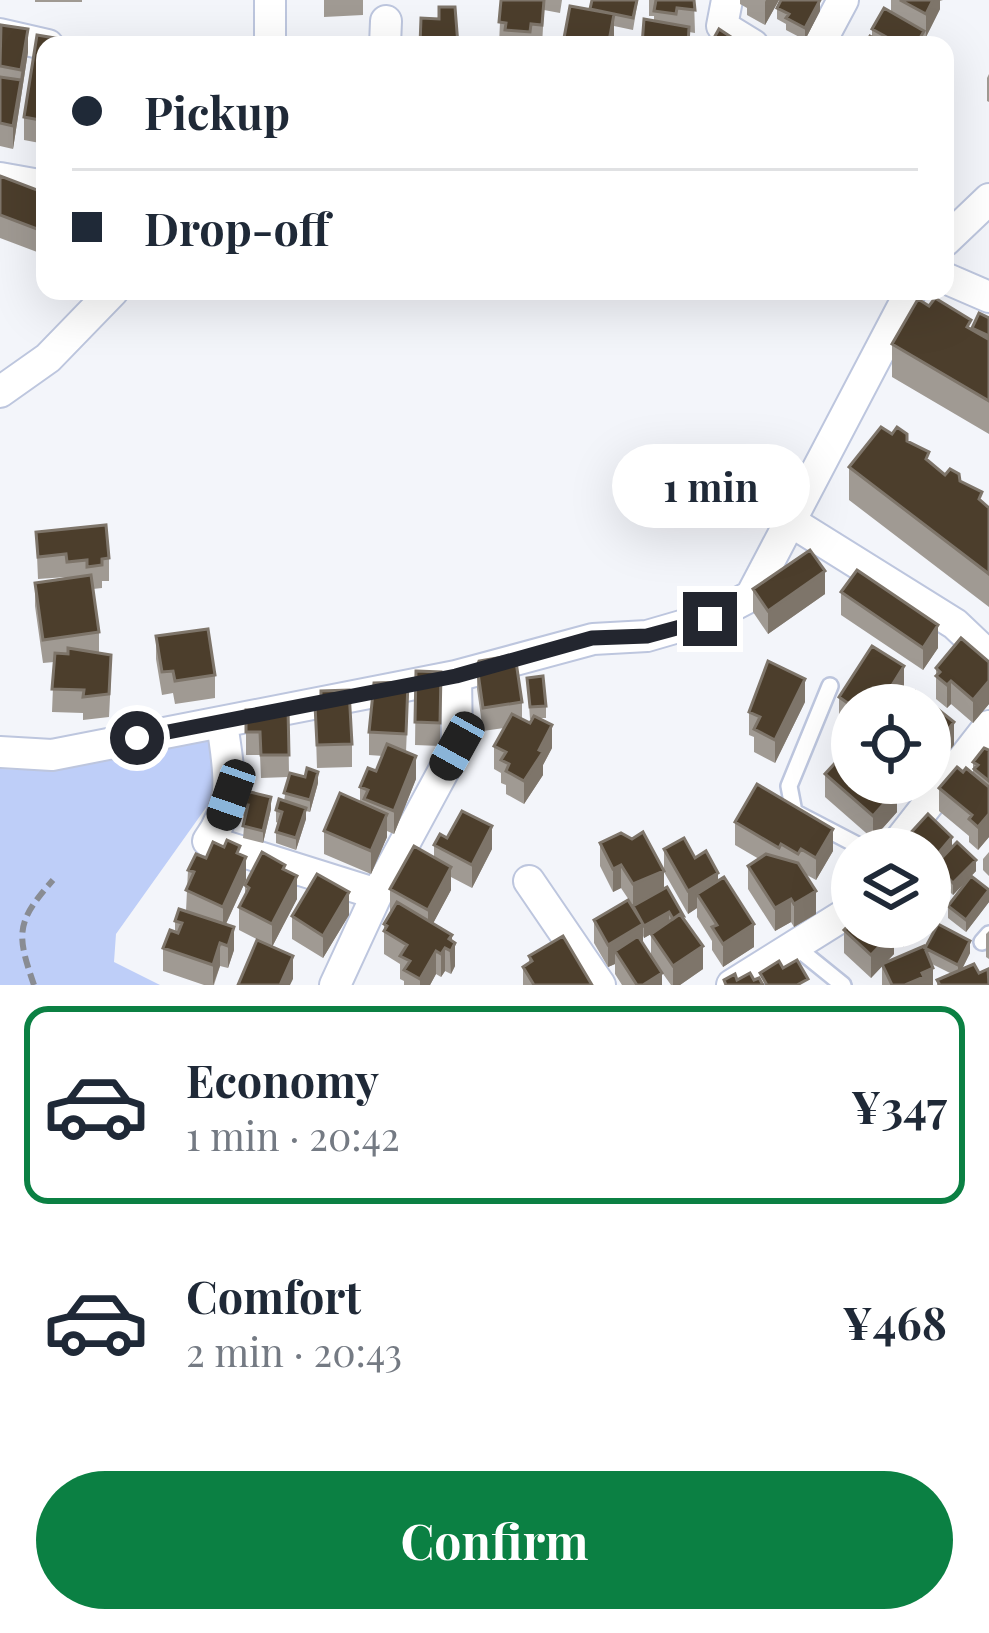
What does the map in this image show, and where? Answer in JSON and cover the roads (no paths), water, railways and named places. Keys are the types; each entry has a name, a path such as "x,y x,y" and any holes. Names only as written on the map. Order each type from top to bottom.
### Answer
{"street":[{"path":"270,0 270,36"},
{"path":"727,0 722,26 738,36"},
{"path":"824,36 843,0"},
{"path":"0,34 36,42"},
{"path":"0,178 36,184"},
{"path":"954,232 989,199"},
{"path":"954,282 989,297"},
{"path":"0,392 48,358 104,300"},
{"path":"0,752 52,755 456,676 592,638 647,636 710,619 751,596 906,300"},
{"path":"790,520 955,624 989,656"},
{"path":"334,985 377,893 457,746 456,676"},
{"path":"222,722 231,795 208,841 377,893"},
{"path":"909,828 989,726"},
{"path":"529,881 600,985"},
{"path":"732,985 831,924"}],"lane":[{"path":"830,686 789,786 794,812 831,831"},
{"path":"796,947 843,985"}]}
